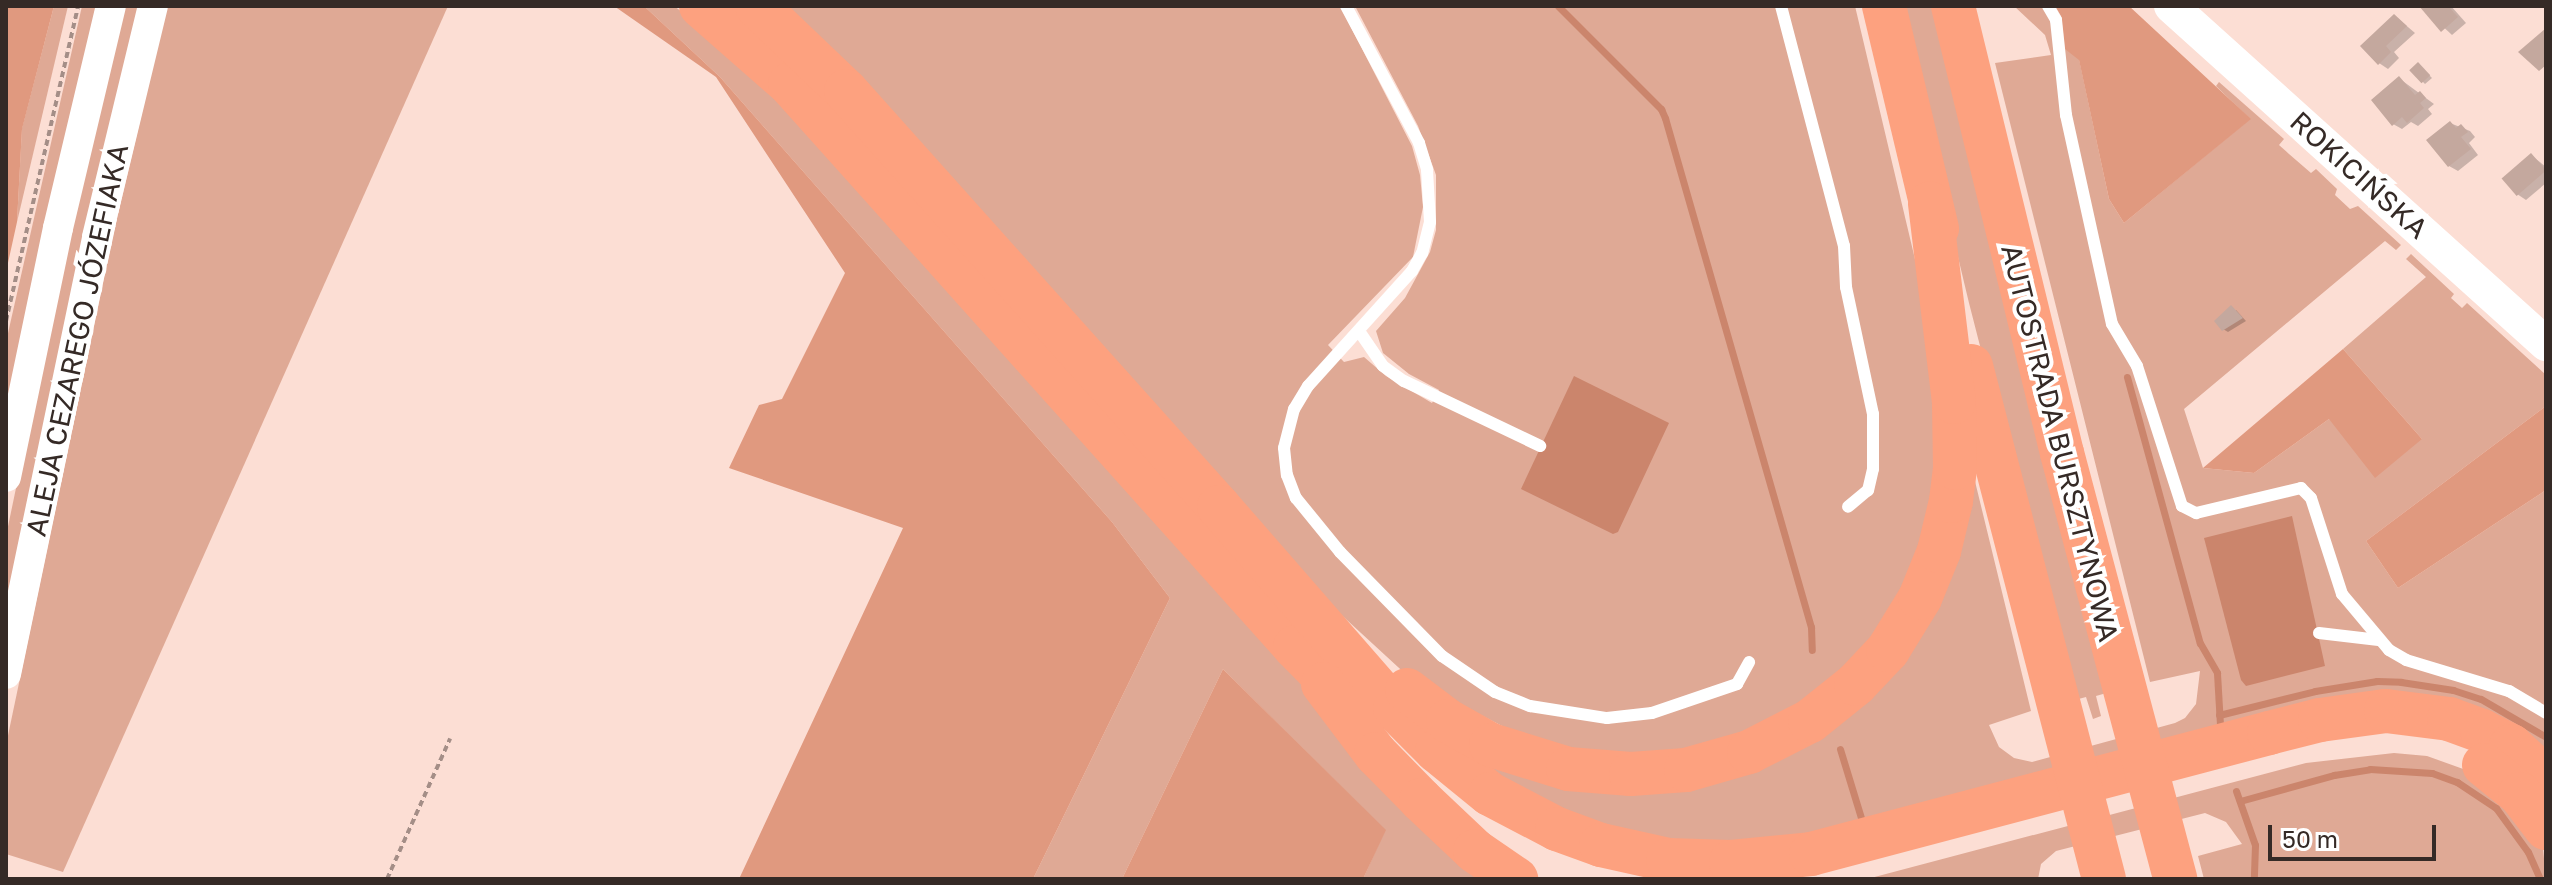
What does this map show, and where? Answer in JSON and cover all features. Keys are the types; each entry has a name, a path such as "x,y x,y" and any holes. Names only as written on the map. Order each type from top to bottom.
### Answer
{"highway":[{"path":"701,6 790,84 1295,647 1454,801 1520,842 1555,859 1620,879"},
{"path":"757,6 846,91 1219,507 1395,709 1473,781 1557,829 1644,856 1691,862 1731,862 1811,854 2282,729 2386,711 2449,719 2482,731 2511,746 2546,778"},
{"path":"1884,6 1930,203 2104,877"},
{"name":"AUTOSTRADA BURSZTYNOWA","path":"1953,6 2123,689 2171,867"},
{"path":"1219,507 1383,669 1448,721 1491,745 1568,769 1631,774 1686,770 1749,752 1810,721 1856,684 1905,625 1939,551 1951,501 1956,442 1930,203"},
{"path":"1295,647 1376,754 1475,851 1516,879"},
{"path":"1819,879 2306,751 2359,742 2415,743 2464,756 2486,767 2520,794 2546,828"}],"main road":[{"name":"ROKICIŃSKA","path":"2171,6 2546,344"}],"street":[{"name":"ALEJA CEZAREGO JÓZEFIAKA","path":"6,477 58,228 111,6"},
{"name":"ALEJA CEZAREGO JÓZEFIAKA","path":"6,674 97,237 153,6"}],"lane":[{"path":"1346,6 1419,143 1427,170 1430,205 1427,237 1412,271 1300,397 1286,432 1287,475 1312,521 1442,656 1495,692 1530,706 1607,718 1652,713 1737,684 1749,662"},
{"path":"1781,6 1844,246 1846,287 1873,414 1873,469 1868,490 1848,507"},
{"path":"2048,6 2056,20 2066,115 2112,324 2137,366 2182,506 2196,513 2293,488 2307,492 2342,594 2379,640 2397,656 2489,684 2546,713"},
{"path":"1359,331 1383,366 1404,381 1540,446"},
{"path":"2319,633 2379,640"}],"path":[{"path":"6,321 78,6"},
{"path":"387,879 450,739"}],"shaded area":[{"path":"6,6 54,6 22,129 17,222 6,272"},
{"path":"54,6 68,6 17,222 22,128"},
{"path":"82,6 96,6 6,406 6,342"},
{"path":"124,6 140,6 6,615 6,536 70,230"},
{"path":"167,6 448,6 63,872 6,854 6,745 112,240"},
{"path":"614,6 644,6 720,77 1112,522 1170,598 1033,879 739,879 903,528 729,468 759,405 782,399 845,273 716,77"},
{"path":"644,6 674,6 729,47 1492,879 1363,879 1385,830 1223,669 1122,879 1033,879 1170,598 1112,522 720,77"},
{"path":"780,6 1340,6 1412,146 1420,175 1423,207 1413,257 1328,345 1344,362 1364,357 1386,376 1432,403 1439,390 1409,374 1383,353 1376,331 1405,298 1430,252 1436,230 1436,175 1418,126 1355,6 1855,6 1932,331 1941,486 1889,623 1808,705 1682,756 1549,750 1411,679 1311,587"},
{"path":"1898,6 1939,6 2110,692 2096,696 2101,716 2093,719 2086,697 2071,701 1969,303"},
{"path":"2014,6 2055,6 2061,16 2066,48 2079,59 2109,199 2124,223 2250,119 2216,86 2219,82 2284,139 2279,145 2311,173 2316,169 2337,189 2335,195 2350,209 2358,206 2401,245 2396,250 2385,241 2184,409 2203,468 2254,473 2329,419 2422,439 2343,349 2426,277 2406,259 2411,254 2454,294 2451,298 2462,308 2467,303 2546,375 2546,406 2366,541 2398,588 2546,490 2546,757 2458,708 1806,840 1651,844 1502,784 1476,750 1546,776 1818,727 1972,469 2031,711 1989,725 1999,747 2014,758 2032,762 2175,723 2185,718 2196,704 2200,671 2150,682 1995,63 2051,55 2045,35"},
{"path":"2055,6 2129,6 2251,119 2124,223 2109,199 2079,60 2065,49 2061,16"},
{"path":"2343,349 2422,439 2375,478 2329,419 2254,473 2203,468"},
{"path":"1574,376 1669,423 1618,532 1613,534 1521,489"},
{"path":"2546,406 2546,490 2398,588 2366,541"},
{"path":"2292,516 2325,666 2246,686 2241,680 2204,538"},
{"path":"1223,669 1386,830 1363,879 1122,879"},
{"path":"2394,753 2427,756 2466,770 2543,848 2546,879 2204,879 2198,856 2242,844 2226,822 2205,813 2056,851 2041,864 2038,879 1867,879 2306,763"}],"building":[{"path":"2419,6 2448,6 2458,17 2441,32"},
{"path":"2394,14 2407,26 2386,46 2391,52 2378,65 2360,46"},
{"path":"2546,28 2546,65 2539,71 2518,52"},
{"path":"2418,62 2430,75 2421,83 2409,70"},
{"path":"2399,76 2415,95 2420,91 2426,98 2420,103 2424,108 2407,123 2402,117 2392,126 2371,100"},
{"path":"2450,121 2456,128 2461,124 2468,132 2461,137 2471,149 2448,167 2426,140"},
{"path":"2531,153 2546,170 2517,196 2502,179"},
{"path":"2231,305 2243,318 2222,331 2214,321"}],"waterway":[{"path":"1558,6 1661,109 1665,118 1811,627 1812,650"},
{"path":"2127,377 2200,643 2217,673 2220,725"},
{"path":"2219,715 2315,691 2377,681 2401,682 2453,690 2481,699 2546,737"},
{"path":"1840,749 1862,821"},
{"path":"2240,801 2334,775 2370,769 2432,773 2457,782 2496,808 2528,852 2540,879"},
{"path":"2236,791 2255,845 2254,879"}]}
